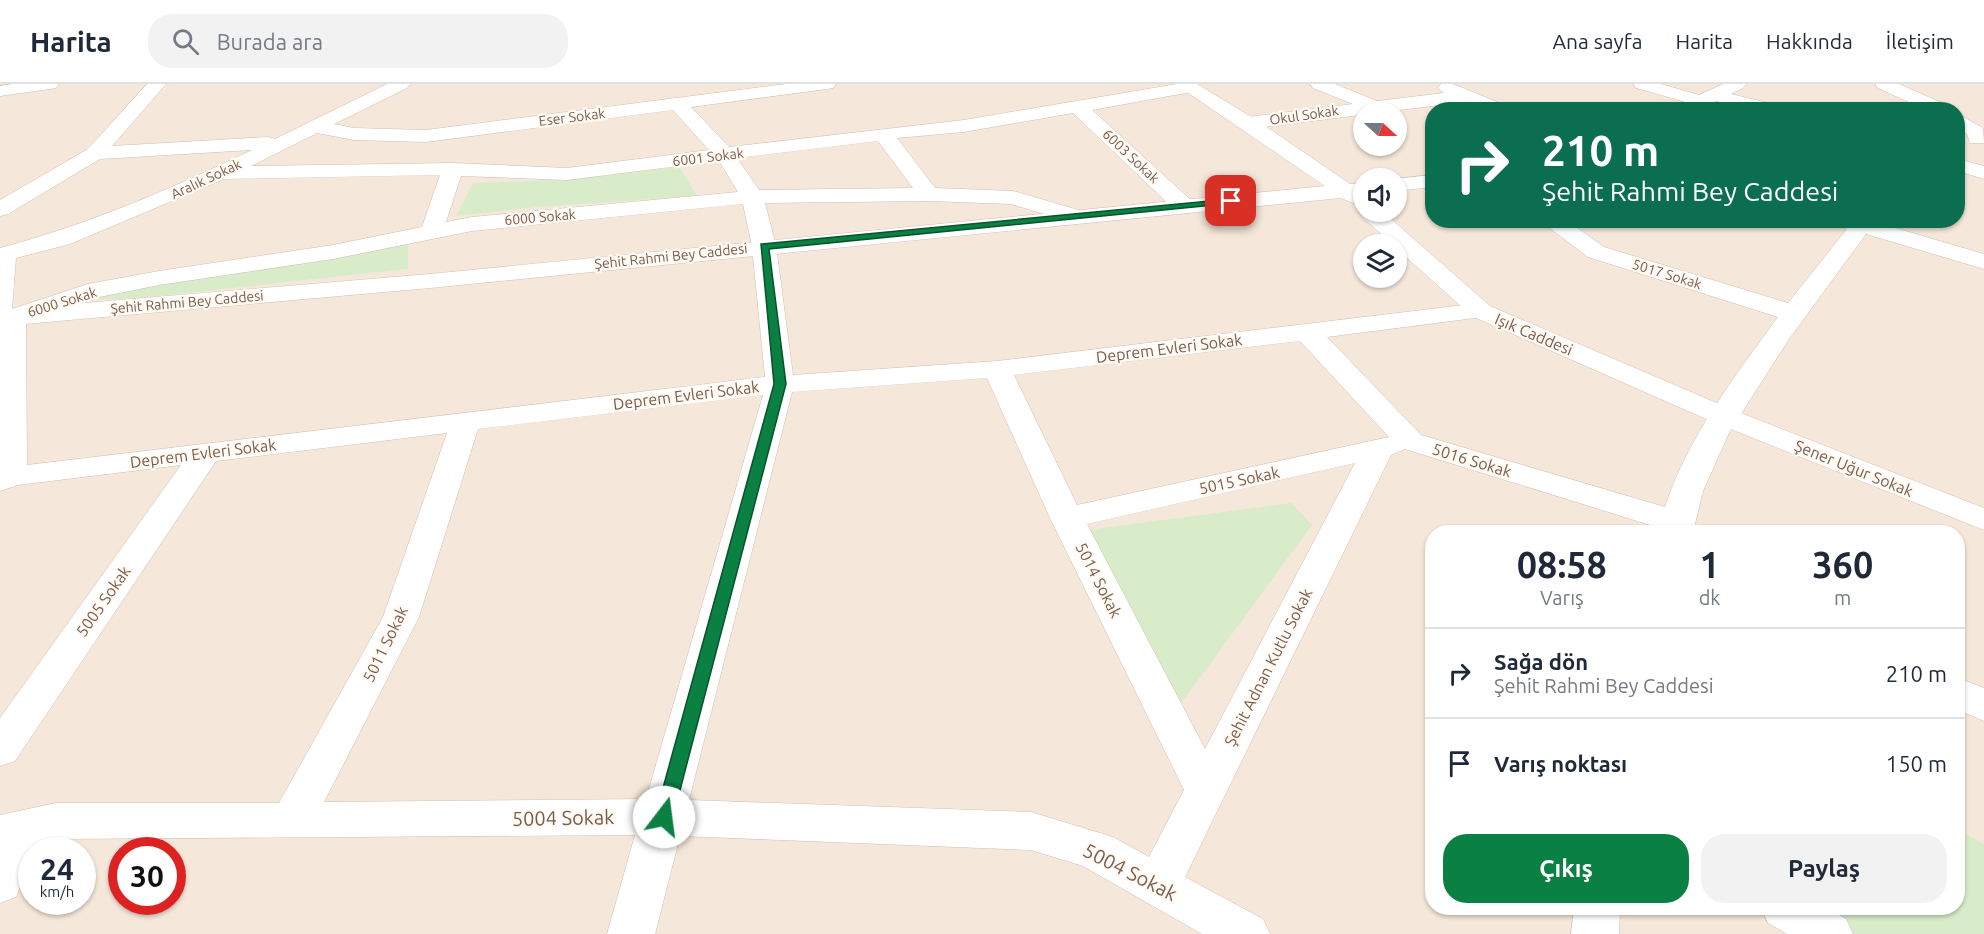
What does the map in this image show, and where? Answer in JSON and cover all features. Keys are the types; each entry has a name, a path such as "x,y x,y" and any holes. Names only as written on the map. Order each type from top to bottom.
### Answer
{"street":[{"path":"0,91 50,84"},
{"path":"0,209 95,153 157,84"},
{"name":"Aralık Sokak","path":"2,255 62,239 221,173 401,84"},
{"path":"699,84 712,99"},
{"name":"Eser Sokak","path":"317,127 354,134 426,136 827,84"},
{"path":"1319,84 1362,102"},
{"path":"1438,84 1481,102"},
{"path":"1642,84 1729,102"},
{"path":"1699,102 1737,84"},
{"path":"1884,84 1924,102"},
{"path":"1188,86 1353,189"},
{"name":"6001 Sokak","path":"221,173 453,170 567,174 964,126 1188,86"},
{"name":"Okul Sokak","path":"1407,102 1466,96"},
{"path":"631,934 780,384 764,246 752,197 725,155 678,104"},
{"name":"6003 Sokak","path":"1078,107 1184,206"},
{"name":"Okul Sokak","path":"1248,123 1353,109"},
{"path":"1965,125 1981,138 1965,142"},
{"path":"883,134 929,194"},
{"path":"95,153 282,142"},
{"path":"1965,167 1984,173"},
{"path":"431,233 453,170"},
{"path":"1407,184 1425,182"},
{"path":"0,188 32,190"},
{"name":"Şehit Rahmi Bey Caddesi","path":"3,316 430,281 764,246 1353,190"},
{"name":"6000 Sokak","path":"2,255 3,316 100,290 159,278 333,252 472,224 752,197 929,194 1013,198 1074,216"},
{"name":"Işık Caddesi","path":"1381,222 1481,311 1723,416"},
{"name":"5017 Sokak","path":"1562,228 1596,252 1792,313"},
{"path":"1678,525 1696,468 1723,416 1850,228"},
{"path":"1874,228 1984,262"},
{"name":"Deprem Evleri Sokak","path":"6,479 206,452 780,384 997,369 1481,311"},
{"path":"3,316 6,479"},
{"name":"5016 Sokak","path":"1307,332 1394,445 1670,525"},
{"name":"5014 Sokak","path":"997,369 1067,518 1205,790"},
{"name":"Şener Uğur Sokak","path":"1723,416 1984,520"},
{"name":"5011 Sokak","path":"292,821 401,617 466,421"},
{"name":"5015 Sokak","path":"1067,518 1394,445"},
{"name":"Şehit Adnan Kutlu Sokak","path":"1158,885 1205,790 1394,445"},
{"name":"5005 Sokak","path":"0,750 206,452"},
{"path":"1965,696 1984,706"},
{"name":"5004 Sokak","path":"10,832 56,820 292,821 664,817 1031,831 1097,851 1246,934"},
{"path":"0,883 10,832"},
{"path":"1595,934 1596,915"},
{"path":"1797,915 1829,934"}],"shaded area":[{"path":"0,84 1984,84 1984,934 0,934"}],"green space":[{"path":"679,167 697,196 537,207 456,216 473,183 534,181"},
{"path":"408,243 408,269 130,299 78,299"},
{"path":"1291,503 1312,525 1177,709 1080,531"},
{"path":"1965,834 1984,844 1984,934 1855,934 1823,915 1965,915"}],"route":[{"path":"664,817 780,384 764,246 1231,201"}]}
